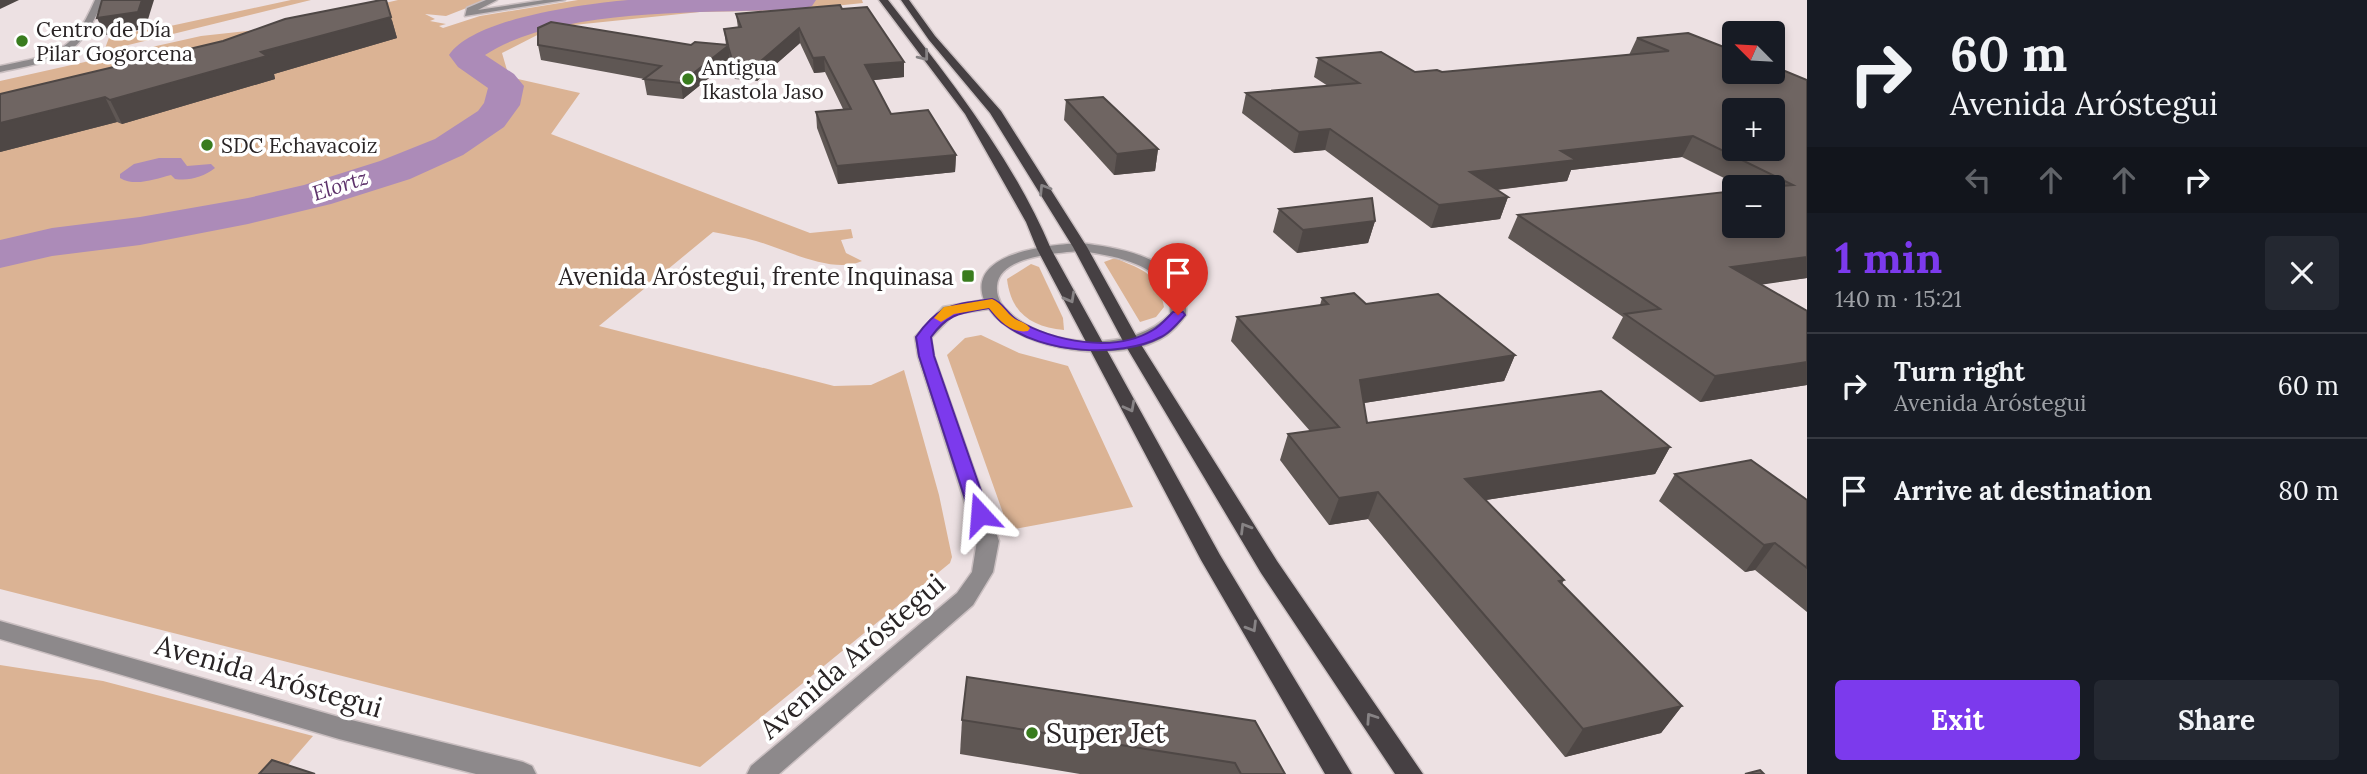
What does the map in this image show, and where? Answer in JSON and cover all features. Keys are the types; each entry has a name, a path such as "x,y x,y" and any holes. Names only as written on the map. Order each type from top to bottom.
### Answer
{"main road":[{"path":"883,0 970,113 1033,222 1044,249 1212,560 1339,774"},
{"path":"905,0 932,38 995,111 1080,247 1132,343 1269,567 1409,774"}],"street":[{"path":"0,69 32,62 73,43 82,36 99,0"},
{"path":"493,0 470,10 468,14 561,0"},
{"path":"1080,247 1121,253 1141,261 1171,282 1179,297 1178,315 1158,333 1132,343 1097,347 1048,340 1009,321 992,303 988,288 995,273 1014,258 1044,249 1080,247"},
{"name":"Avenida Aróstegui","path":"760,774 965,598 983,577 988,560 989,541 926,356 923,337 949,310 992,303"},
{"name":"Avenida Aróstegui","path":"0,630 339,728 523,774"}],"shaded area":[{"path":"291,0 311,0 104,51 110,35 161,28"},
{"path":"398,0 487,0 446,16 425,14 435,19 430,21 446,24 439,26 443,28 480,16 578,0 862,0 863,3 796,10 700,12 564,26 549,29 502,53 509,77 580,93 551,134 810,233 851,229 853,238 841,240 846,253 862,261 837,265 713,232 599,326 834,386 871,385 904,370 939,495 952,557 950,563 700,767 0,589 0,81 201,36 283,27"},
{"path":"159,158 181,158 187,166 211,164 215,168 191,179 175,179 171,175 132,182 120,178 120,174 134,164"},
{"path":"1115,258 1142,270 1154,280 1164,307 1156,317 1140,322 1104,262"},
{"path":"1031,264 1039,267 1063,318 1064,330 1033,322 1013,301 1007,279"},
{"path":"981,335 1019,353 1068,366 1133,507 1009,530 947,355 965,338"},
{"path":"0,665 103,681 313,736 280,774 0,774"}],"building":[{"path":"102,0 142,0 138,12 97,18"},
{"path":"386,0 391,17 261,52 267,56 110,100 105,97 0,123 0,94 223,41 285,19"},
{"path":"840,5 842,9 867,7 904,62 865,65 891,114 928,110 956,155 837,166 816,112 851,109 824,57 813,58 799,28 755,66 733,63 728,46 681,83 644,79 661,66 538,45 538,28 551,22 691,45 695,42 728,45 724,29 741,27 736,14"},
{"path":"1688,33 1722,46 1722,84 1785,84 1785,71 1807,80 1807,257 1731,267 1807,311 1807,362 1715,376 1625,314 1660,309 1518,215 1722,192 1722,238 1785,238 1785,186 1793,185 1785,181 1785,175 1773,175 1744,161 1785,161 1785,98 1722,98 1722,150 1693,136 1561,151 1576,160 1470,172 1508,197 1439,205 1330,129 1299,132 1246,93 1359,83 1318,58 1381,52 1415,72 1442,72 1669,51 1637,38"},
{"path":"1103,97 1158,149 1117,154 1066,100"},
{"path":"1372,198 1375,221 1303,230 1279,209"},
{"path":"1354,293 1366,304 1438,294 1515,355 1360,380 1367,423 1601,391 1670,447 1465,479 1564,580 1559,581 1682,706 1583,729 1378,492 1339,498 1288,434 1339,427 1237,317 1328,304 1322,298"},
{"path":"1751,460 1807,500 1807,568 1775,543 1764,545 1675,474"},
{"path":"967,677 1255,721 1285,774 1241,774 1235,763 962,720"},
{"path":"272,760 315,774 259,774"},
{"path":"1760,770 1764,774 1745,774"}],"waterway":[{"name":"Elortz","path":"0,254 52,242 140,231 248,211 316,195 395,170 449,147 491,119 502,105 506,86 465,55 478,45 503,34 538,23 612,10 802,0"}],"slow traffic":[{"path":"941,318 949,310 992,303 1009,321 1023,328"}],"place":[{"name":"Centro de Día Pilar Gogorcena","path":"22,41"},
{"name":"Antigua Ikastola Jaso","path":"688,79"},
{"name":"SDC Echavacoiz","path":"207,145"},
{"name":"Avenida Aróstegui, frente Inquinasa","path":"968,276"},
{"name":"Super Jet","path":"1032,733"}],"route":[{"path":"980,514 926,356 923,337 931,327 949,310 992,303 1009,321 1048,340 1097,347 1132,343 1158,333 1178,315"}]}
